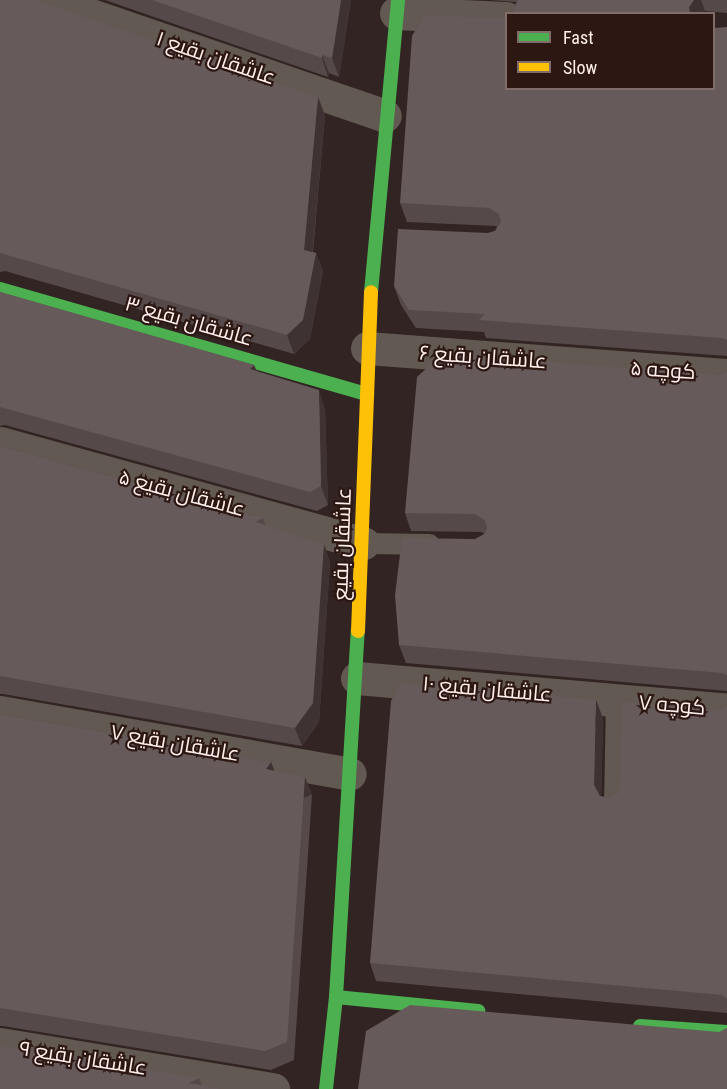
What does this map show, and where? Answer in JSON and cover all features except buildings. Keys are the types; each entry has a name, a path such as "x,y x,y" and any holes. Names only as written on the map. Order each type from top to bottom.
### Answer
{"street":[{"name":"عاشقان بقیع ۱","path":"47,0 385,116"},
{"name":"عاشقان بقیع","path":"326,1089 336,998 357,678 364,543 367,348 385,116 397,7"},
{"path":"397,7 505,18"},
{"name":"عاشقان بقیع ۳","path":"0,289 367,394"},
{"name":"عاشقان بقیع ۶","path":"367,348 598,366"},
{"name":"کوچه ۵","path":"598,366 727,375"},
{"name":"عاشقان بقیع ۵","path":"0,443 364,543"},
{"name":"عاشقان بقیع ۱۰","path":"357,678 616,700"},
{"name":"کوچه ۷","path":"616,700 727,710"},
{"name":"عاشقان بقیع ۷","path":"0,712 350,774"},
{"path":"336,998 489,1012"},
{"path":"630,1025 727,1032"},
{"name":"عاشقان بقیع ۹","path":"0,1044 273,1089"}],"lane":[{"path":"376,233 400,235"},
{"path":"364,543 446,544"},
{"path":"614,804 616,700"}],"traffic: fast":[{"path":"371,292 398,0"},
{"path":"0,289 367,394"},
{"path":"326,1089 336,997 358,631"},
{"path":"336,997 478,1011"},
{"path":"640,1026 727,1032"}],"traffic: slow":[{"path":"358,631 371,292"}]}
